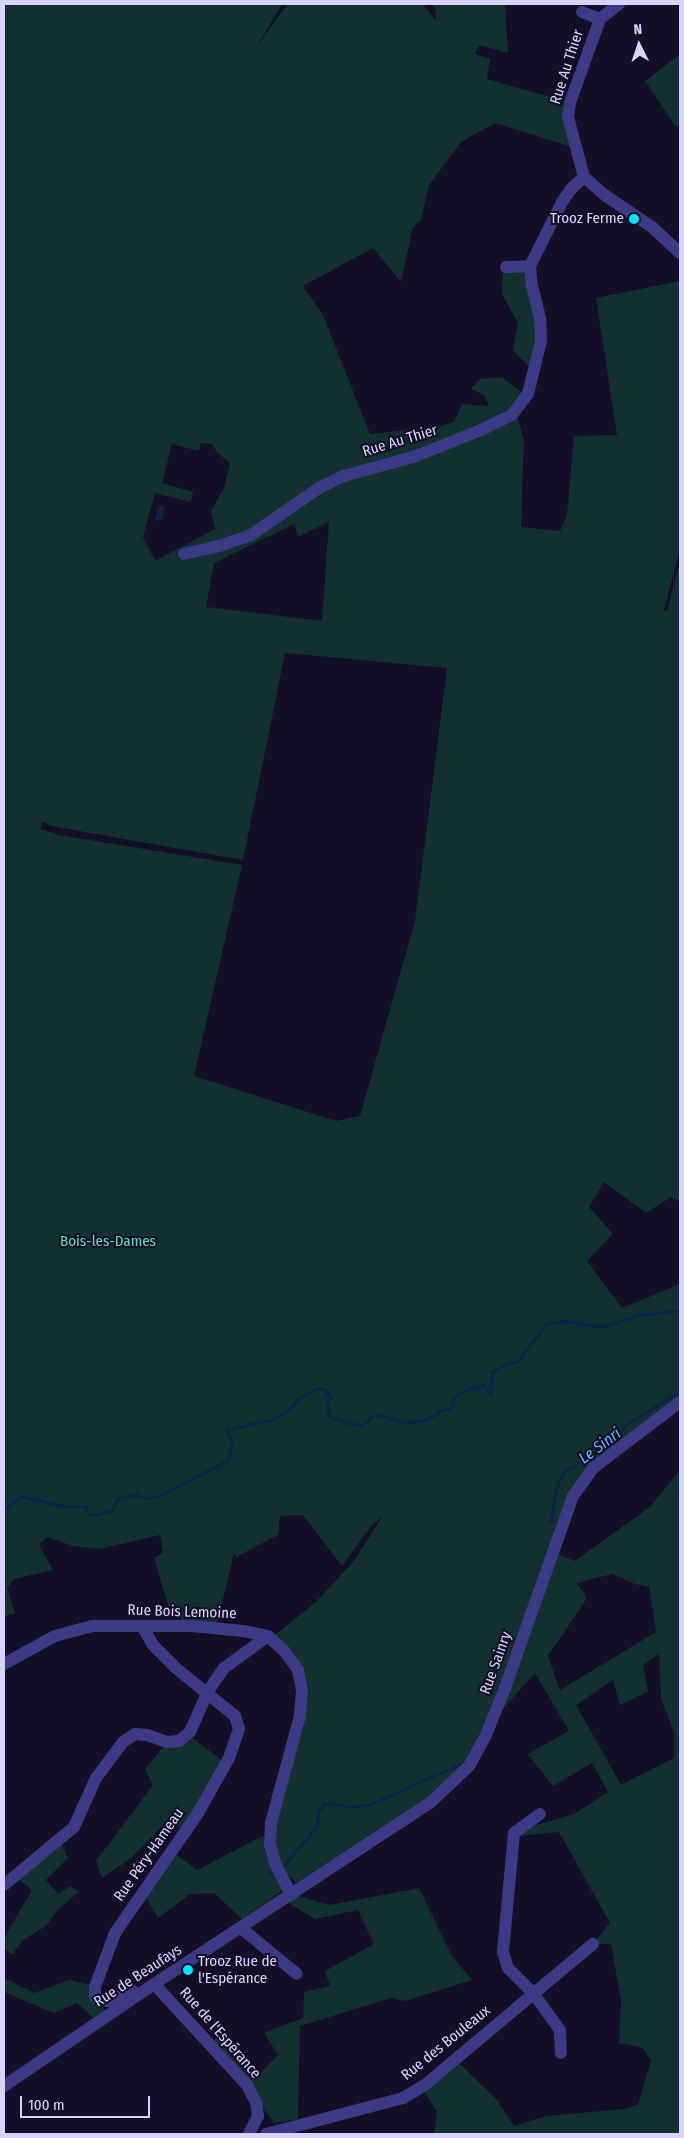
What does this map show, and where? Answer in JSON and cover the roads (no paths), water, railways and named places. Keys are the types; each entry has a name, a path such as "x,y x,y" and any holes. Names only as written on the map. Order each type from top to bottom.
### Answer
{"street":[{"name":"Rue Au Thier","path":"584,178 568,117 570,103 600,20 606,12 620,4"},
{"path":"582,12 600,20"},
{"path":"506,268 530,266 562,202 571,189 584,178 606,196 652,227 680,253"},
{"name":"Rue Au Thier","path":"184,554 225,545 251,535 319,488 344,476 416,456 482,430 512,415 528,394 541,341 540,318 532,286 530,266"},
{"name":"Rue Sainry","path":"291,1895 430,1803 469,1766 486,1735 505,1688 573,1496 593,1468 680,1402"},
{"name":"Rue Bois Lemoine","path":"4,1664 43,1642 67,1632 92,1626 192,1626 243,1631 268,1636"},
{"name":"Rue Péry-Hameau","path":"142,1626 153,1645 176,1668 208,1691 235,1716 239,1729 229,1758 198,1813 114,1933 94,1987 95,1996 99,2000 108,2001 151,1986"},
{"path":"4,1885 74,1827 96,1778 123,1742 135,1734 147,1735 167,1742 179,1741 190,1732 208,1691 224,1668 268,1636 285,1652 298,1670 302,1691 300,1716 271,1823 270,1844 275,1863 291,1895"},
{"path":"540,1814 514,1833 503,1952 508,1968 533,1993 560,2030 561,2053"},
{"name":"Rue de Beaufays","path":"4,2086 151,1986 291,1895"},
{"path":"241,1928 297,1974"},
{"name":"Rue des Bouleaux","path":"266,2134 403,2098 426,2084 593,1944"},
{"name":"Rue de l'Espérance","path":"151,1986 248,2085 256,2103 258,2116"},
{"path":"249,2134 258,2116"},
{"name":"Rue des Bouleaux","path":"258,2116 267,2127 286,2128"}],"water":[{"path":"159,505 165,507 161,521 155,520"}],"waterway":[{"path":"4,1510 21,1496 63,1506 86,1507 90,1515 95,1515 113,1510 117,1499 136,1494 147,1498 159,1496 228,1460 232,1444 227,1430 273,1419 286,1412 299,1398 315,1389 325,1389 331,1397 328,1404 329,1416 352,1424 363,1425 373,1416 383,1416 406,1423 426,1420 442,1410 451,1409 454,1396 471,1388 483,1385 491,1394 491,1373 503,1365 518,1361 547,1323 566,1321 602,1327 640,1315 680,1310"},
{"name":"Le Sinri","path":"550,1523 558,1481 567,1470 605,1445 632,1421 680,1391"},
{"path":"680,1488 680,1493"},
{"path":"282,1867 317,1826 318,1812 324,1804 332,1803 349,1807 369,1805 462,1763"},
{"path":"268,1875 275,1871"}],"place":[{"name":"Trooz Ferme","path":"634,219"},
{"name":"Trooz Rue de l'Espérance","path":"188,1970"}],"park label":[{"name":"Bois-les-Dames","path":"108,1242"}]}
